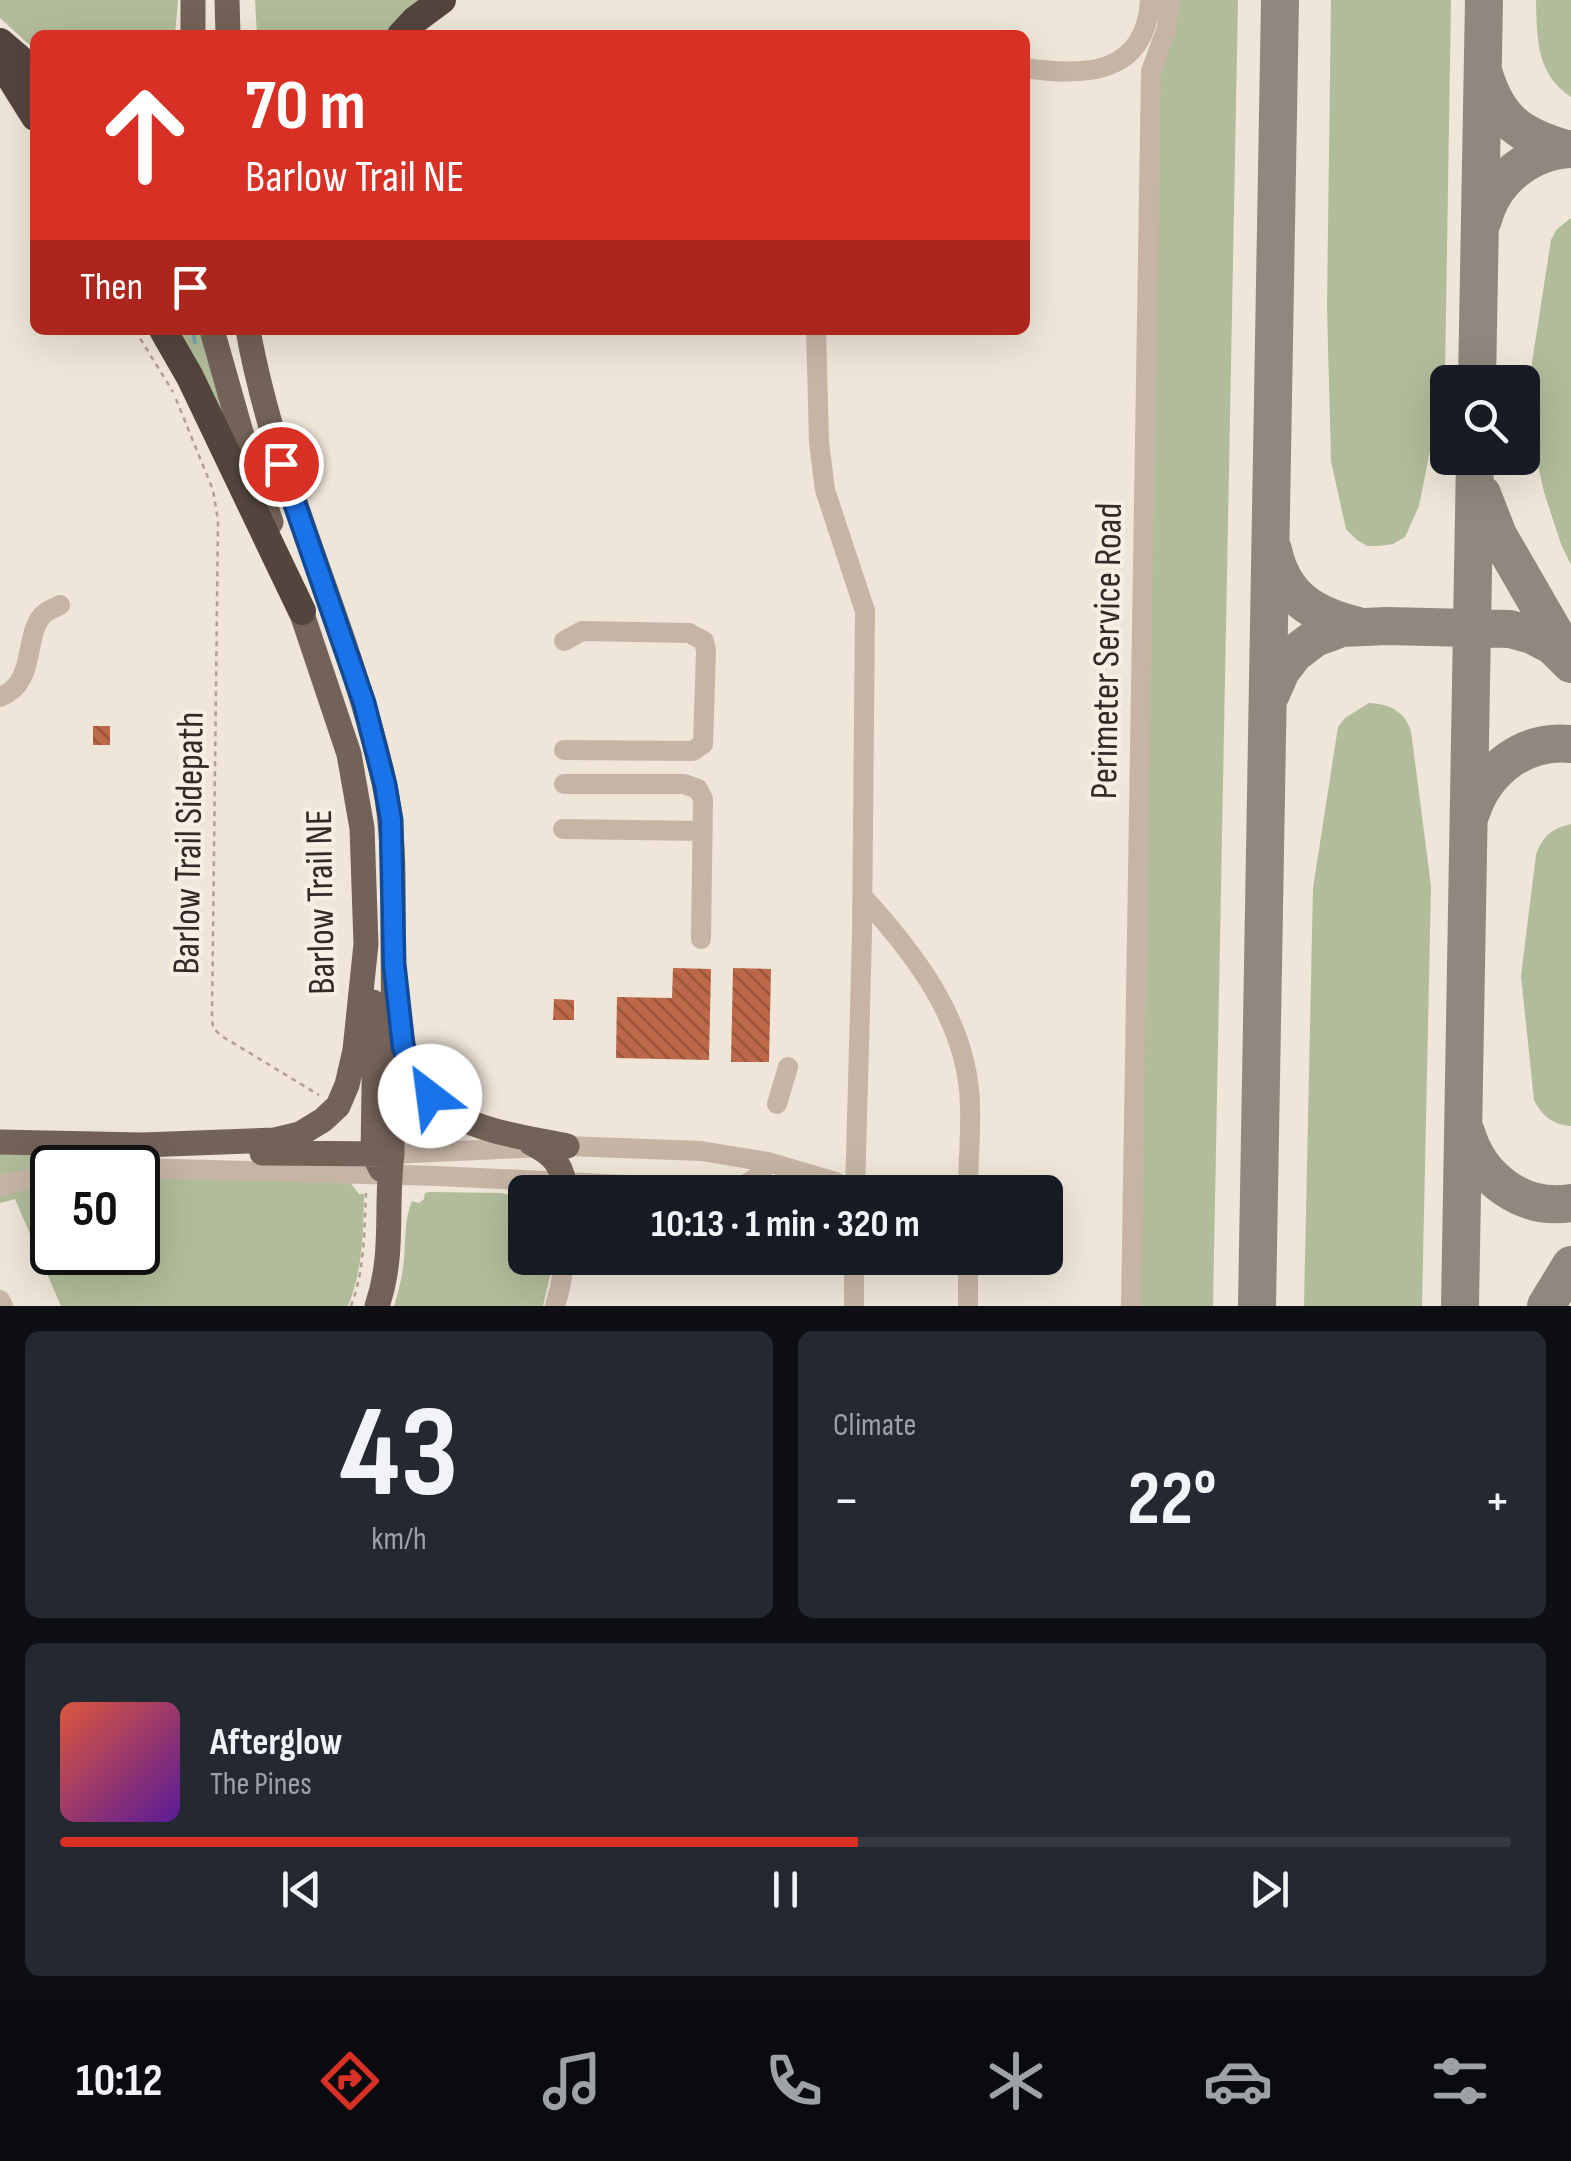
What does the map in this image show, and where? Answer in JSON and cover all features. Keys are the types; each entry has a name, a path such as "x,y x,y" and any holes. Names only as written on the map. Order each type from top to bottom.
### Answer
{"highway":[{"path":"406,30 442,0"},
{"path":"0,42 30,68"},
{"path":"0,61 30,109"},
{"path":"166,335 190,377 302,611"}],"main road":[{"path":"193,0 193,30"},
{"path":"228,0 228,30"},
{"name":"Barlow Trail NE","path":"160,1154 275,1140 300,1134 331,1113 343,1096 351,1068 366,944 360,804 348,754 246,450 213,335"},
{"name":"Barlow Trail NE","path":"249,335 281,464 364,703 391,820 394,964 385,1161"},
{"path":"366,944 375,1023 389,1252 377,1306"},
{"path":"394,964 403,1046 420,1084 439,1106 465,1122 555,1148 553,1157 561,1175"},
{"path":"0,1142 30,1145"},
{"path":"160,1155 234,1153 385,1161"}],"street":[{"path":"1030,68 1078,73 1114,64 1139,45 1147,27 1150,0"},
{"name":"Perimeter Service Road","path":"1131,1306 1151,71 1168,28 1168,0"},
{"path":"816,335 824,490 865,612 863,897 847,1175"},
{"path":"0,697 19,682 30,659 36,625 46,612 60,605"},
{"path":"564,642 582,631 689,633 704,641 706,651 706,733 703,744 692,752 564,750"},
{"path":"564,784 684,784 698,789 703,798 701,939"},
{"path":"563,828 702,831"},
{"path":"863,897 923,972 947,1011 962,1052 970,1104 968,1175"},
{"path":"777,1104 788,1067"},
{"path":"385,1161 555,1148 701,1151 768,1162 814,1175"},
{"path":"385,1161 508,1180"},
{"path":"759,1175 768,1162"},
{"path":"0,1186 30,1178"},
{"path":"555,1306 562,1275"},
{"path":"854,1275 854,1306"},
{"path":"968,1275 968,1306"}],"path":[{"name":"Barlow Trail Sidepath","path":"138,335 174,395 213,490 218,522 213,1027 220,1035 329,1100"},
{"path":"350,1306 364,1255 366,1192"}],"green space":[{"path":"0,0 178,0 175,30 30,30 30,45 0,18"},
{"path":"255,0 427,0 396,30 257,30"},
{"path":"1173,0 1238,0 1213,1306 1136,1306 1158,67"},
{"path":"1331,0 1451,0 1445,365 1430,365 1430,451 1419,506 1405,537 1393,544 1367,546 1346,529 1331,461 1327,307"},
{"path":"1536,0 1571,0 1571,97 1559,88 1545,66 1538,41"},
{"path":"1571,218 1571,565 1540,474 1540,365 1532,365 1551,240"},
{"path":"177,335 207,335 242,463"},
{"path":"1369,703 1395,710 1411,731 1431,886 1422,1306 1304,1306 1313,888 1338,727"},
{"path":"1571,824 1571,1126 1549,1119 1534,1100 1521,976 1536,855 1549,834"},
{"path":"0,1154 30,1155 30,1169 0,1176"},
{"path":"160,1178 348,1180 359,1194 364,1194 359,1265 348,1306 61,1306 48,1275 160,1275"},
{"path":"30,1188 30,1234 15,1199 0,1203 0,1196"},
{"path":"425,1193 508,1194 508,1275 550,1275 543,1306 394,1306 403,1270 409,1208 412,1201 419,1203 424,1199"}],"building":[{"path":"93,726 110,726 110,745 93,745"},
{"path":"673,968 711,969 709,1060 616,1058 617,997 672,998"},
{"path":"733,968 771,969 769,1062 731,1062"},
{"path":"554,999 574,1000 574,1020 553,1020"}],"waterway":[{"path":"193,335 195,342"}],"taxiway":[{"path":"1257,1306 1280,0"},
{"path":"1477,365 1484,0"},
{"path":"1484,74 1496,104 1513,124 1566,149"},
{"path":"1483,220 1495,192 1515,170 1541,155 1571,149"},
{"path":"1460,1306 1475,475"},
{"path":"1482,494 1498,535 1566,653"},
{"path":"1273,550 1284,580 1302,602 1327,616 1358,626"},
{"path":"1271,694 1294,654 1315,638 1342,628 1510,629 1553,646 1571,664"},
{"path":"1471,813 1486,783 1509,760 1538,746 1571,744"},
{"path":"1466,1132 1481,1164 1505,1188 1536,1202 1571,1203"},
{"path":"1546,1306 1571,1265"}],"route":[{"path":"281,464 364,703 385,785 391,820 394,964 403,1046 413,1072 430,1096"}]}
